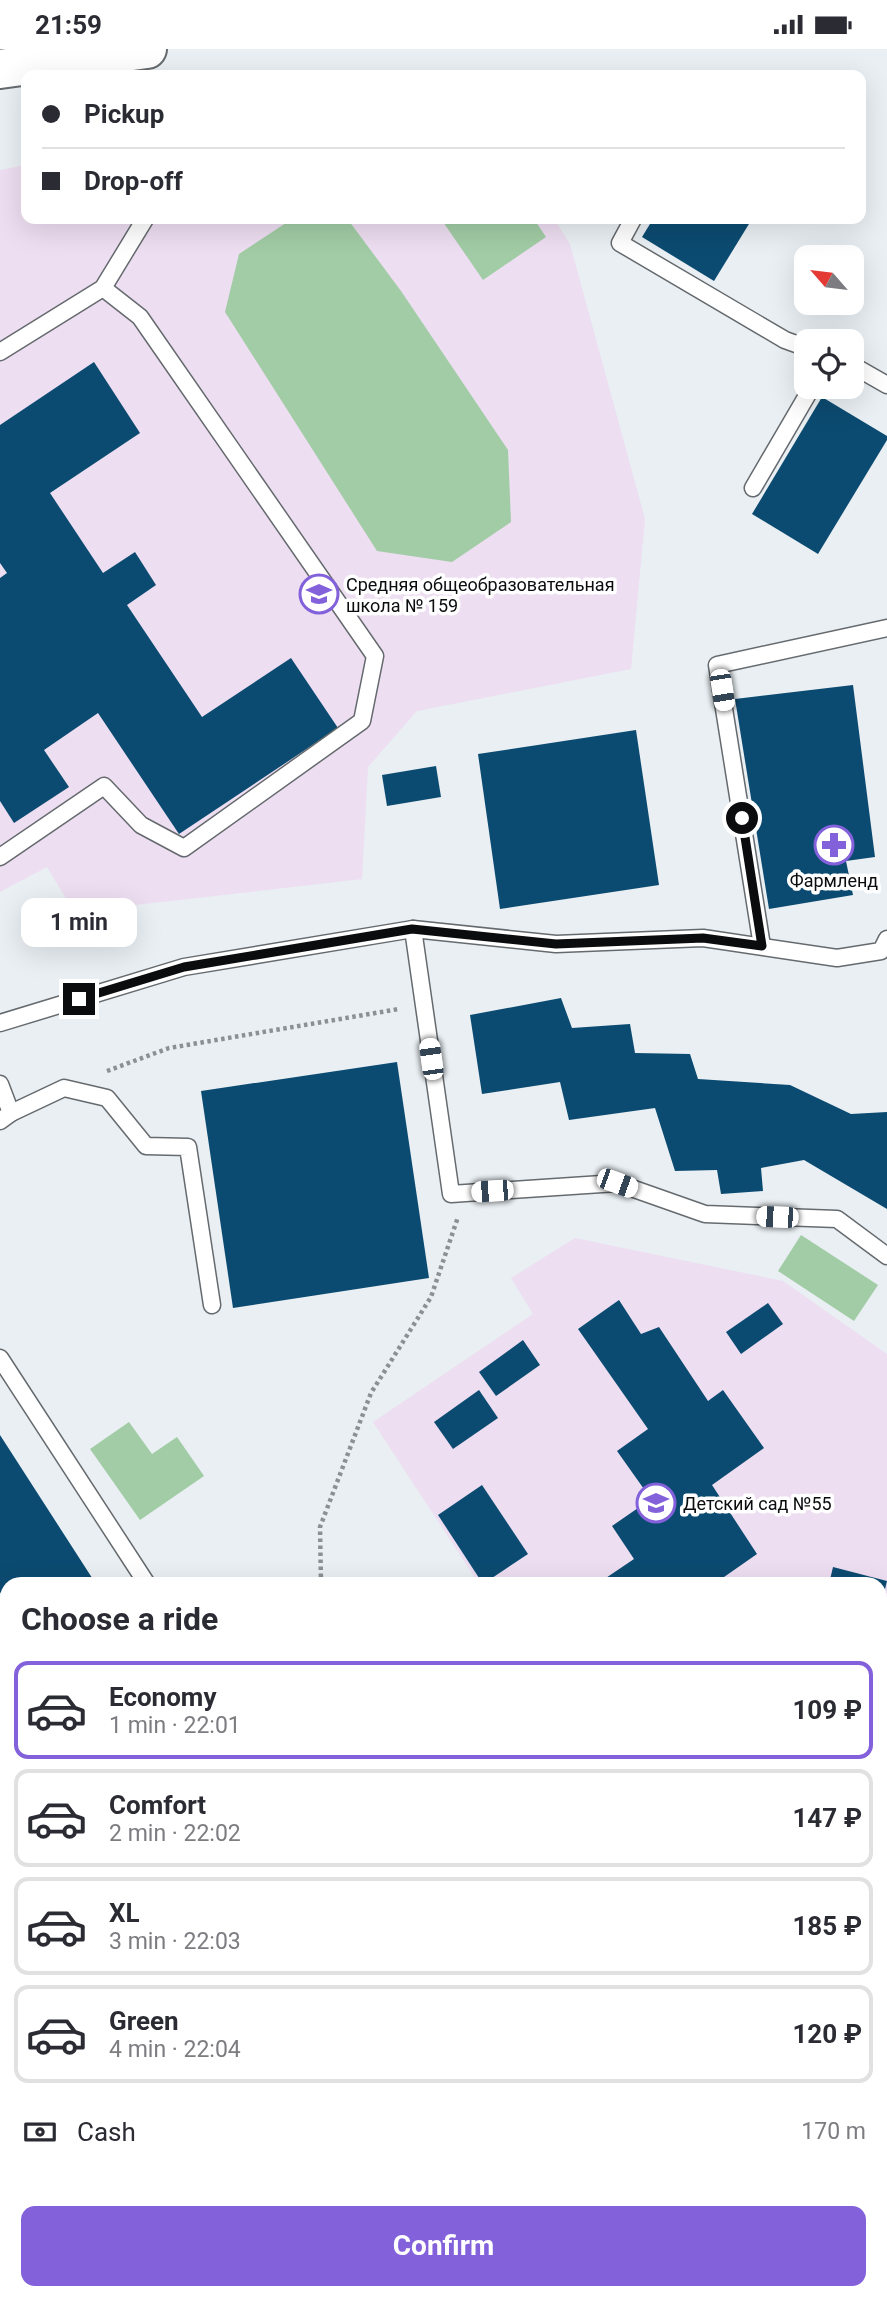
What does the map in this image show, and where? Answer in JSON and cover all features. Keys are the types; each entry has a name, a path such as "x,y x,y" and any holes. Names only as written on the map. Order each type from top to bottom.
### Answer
{"main road":[{"path":"0,69 126,56"}],"lane":[{"path":"0,352 103,288 142,224"},
{"path":"630,224 620,243 794,344"},
{"path":"0,857 104,786 141,825 184,848 362,721 375,656 140,317 103,288"},
{"path":"864,372 887,385"},
{"path":"752,488 805,399"},
{"path":"762,946 718,665 887,628"},
{"path":"412,929 451,1195 617,1183 705,1214 837,1219 887,1256"},
{"path":"0,1023 184,967 412,929 556,944 703,938 837,958 881,951 887,939"},
{"path":"0,1084 6,1117 64,1088 107,1098 146,1146 188,1147 212,1305"},
{"path":"0,1358 142,1577"}],"path":[{"path":"64,1088 169,1048 424,1004"},
{"path":"321,1577 320,1527 371,1393 431,1297 467,1193"}],"shaded area":[{"name":"Средняя общеобразовательная школа № 159","path":"21,166 21,224 557,224 570,244 645,519 631,669 417,711 368,767 362,879 74,912 47,867 0,892 0,170"},
{"name":"Детский сад №55","path":"575,1238 783,1281 887,1354 887,1577 474,1577 373,1422 533,1314 511,1278"}],"green space":[{"path":"284,224 351,224 401,291 508,450 511,522 452,562 377,551 225,312 239,254"},
{"path":"444,224 537,224 546,237 483,280"},
{"path":"801,1235 878,1285 854,1321 778,1271"},
{"path":"129,1422 152,1454 177,1437 204,1476 140,1520 90,1449"}],"building":[{"path":"650,224 749,224 714,281 642,237"},
{"path":"94,362 140,433 50,493 103,573 135,552 156,585 127,605 202,717 291,658 338,728 179,834 98,713 44,750 69,787 14,823 0,801 0,578 7,573 0,563 0,425"},
{"path":"821,399 825,399 887,436 818,554 752,514"},
{"path":"853,685 875,857 846,861 853,895 769,909 735,699"},
{"path":"636,730 659,885 500,909 478,754"},
{"path":"436,766 441,797 387,806 382,775"},
{"path":"561,998 572,1028 630,1024 635,1053 690,1054 698,1079 790,1085 851,1114 887,1112 887,1209 804,1160 761,1168 763,1191 721,1194 717,1170 675,1171 655,1108 569,1120 560,1082 482,1094 470,1015"},
{"path":"397,1062 429,1278 233,1308 201,1091"},
{"path":"619,1300 641,1334 659,1327 708,1401 723,1390 764,1448 712,1485 757,1554 724,1577 607,1577 634,1559 612,1526 651,1499 617,1451 648,1429 578,1329"},
{"path":"768,1303 783,1324 741,1354 726,1332"},
{"path":"523,1340 540,1365 496,1396 479,1372"},
{"path":"479,1390 498,1418 453,1449 434,1422"},
{"path":"0,1435 91,1577 0,1577"},
{"path":"482,1485 528,1554 494,1577 478,1577 438,1515"},
{"path":"833,1567 872,1577 831,1577"}],"place":[{"name":"Средняя общеобразовательная школа № 159","path":"319,594"},
{"name":"Фармленд","path":"834,845"},
{"name":"Детский сад №55","path":"656,1503"}],"route":[{"path":"79,999 184,967 412,929 556,944 703,938 762,946 742,818"}]}
